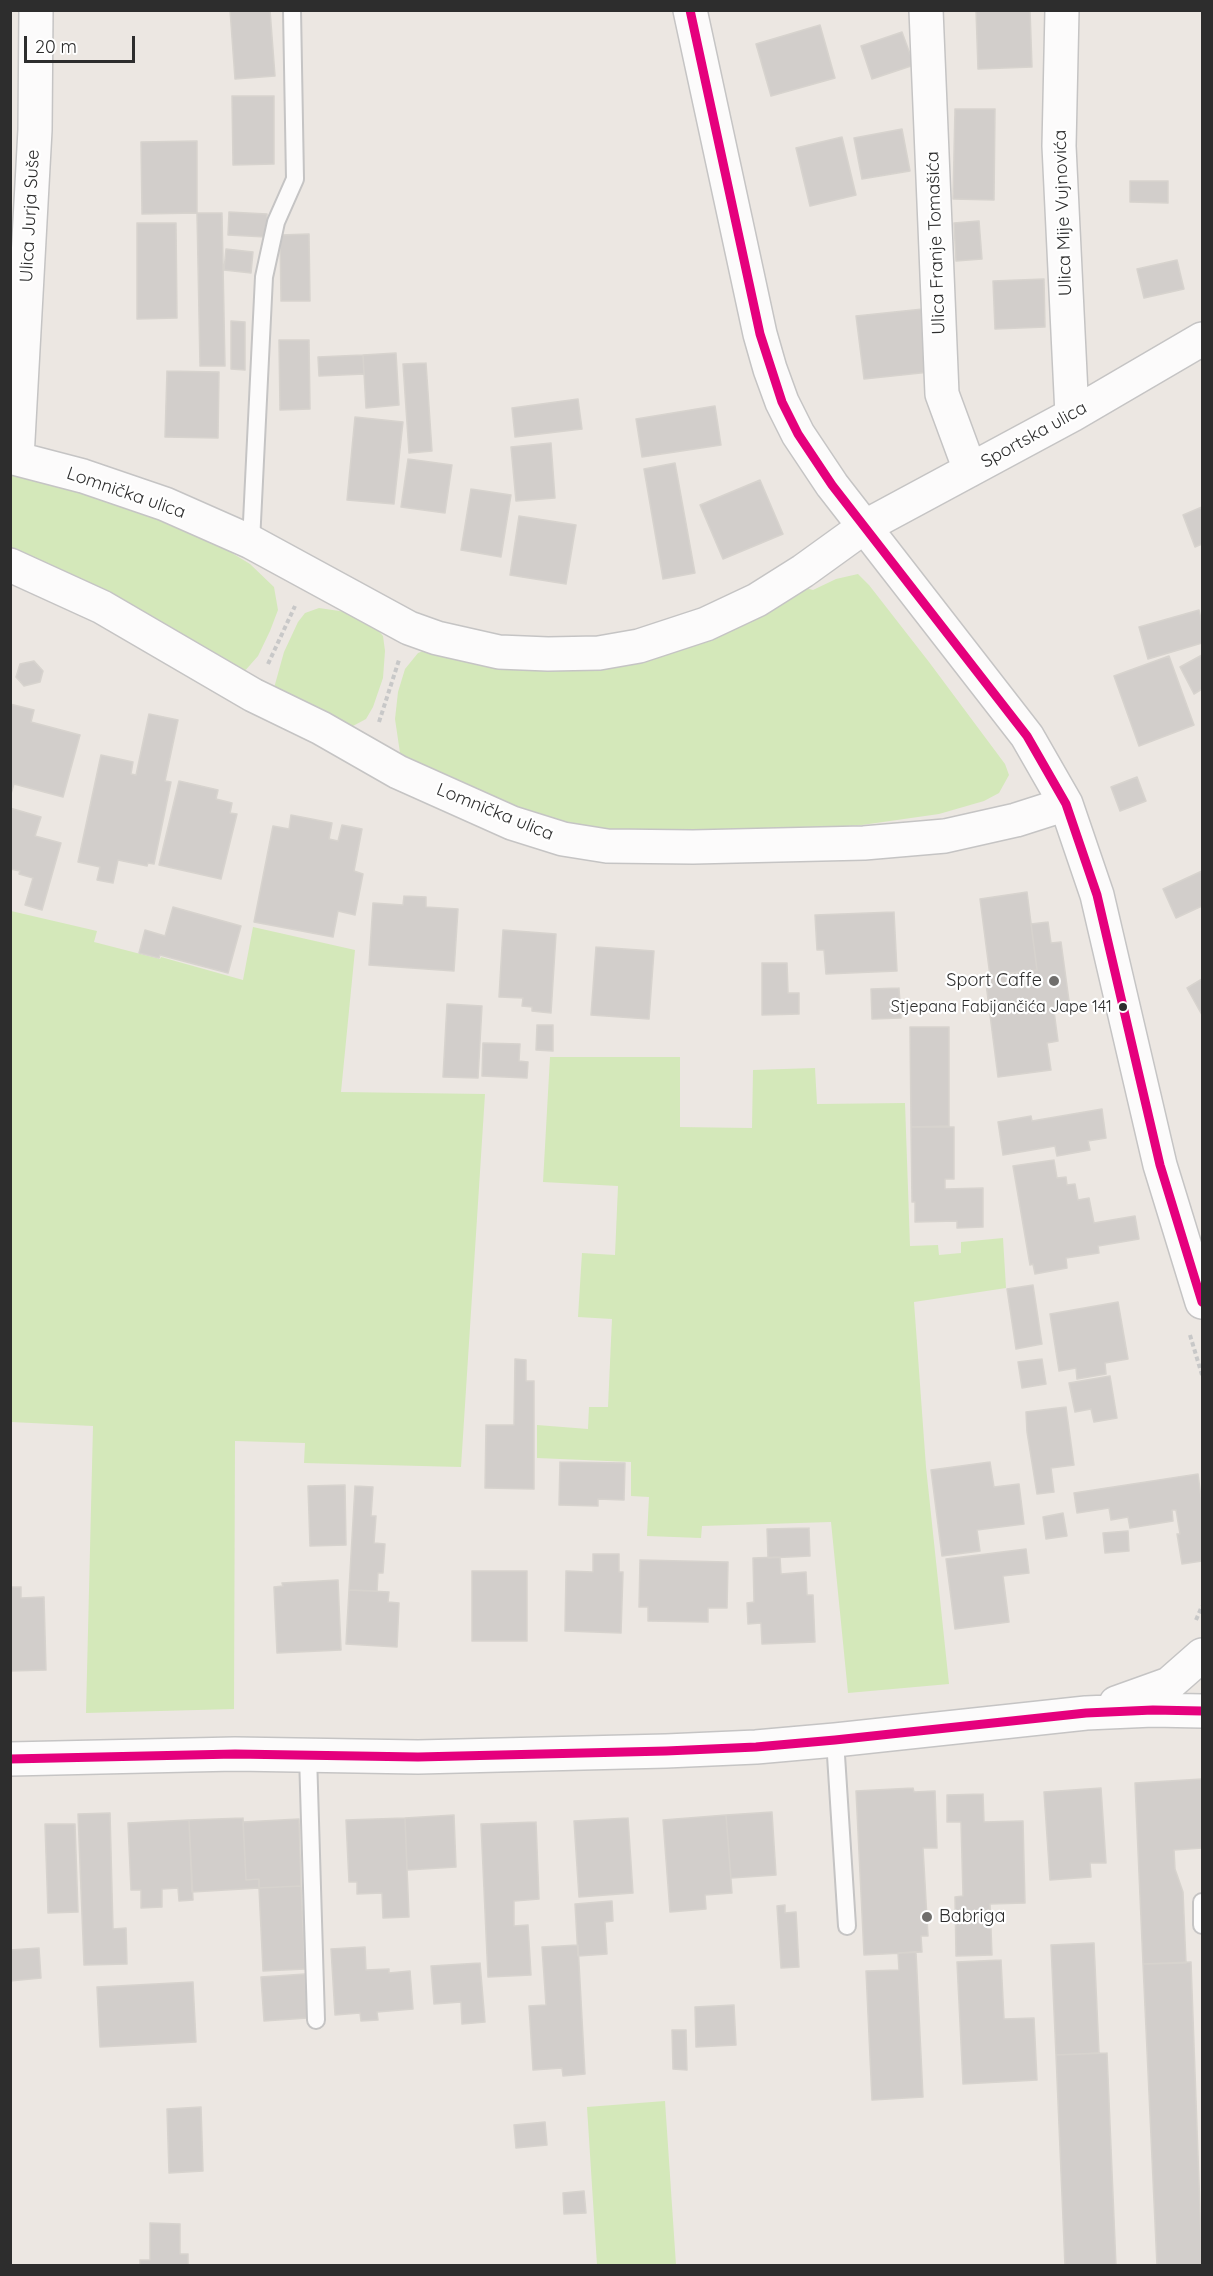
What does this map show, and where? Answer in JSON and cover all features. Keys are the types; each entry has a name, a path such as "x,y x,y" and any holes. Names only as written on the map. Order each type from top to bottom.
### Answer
{"street":[{"name":"Ulica Jurja Suše","path":"14,457 35,130 36,10"},
{"path":"690,10 770,369 782,402 798,434 864,527 1028,736 1066,804 1096,895 1160,1165 1203,1302"},
{"name":"Ulica Franje Tomašića","path":"926,10 942,394 970,471"},
{"name":"Ulica Mije Vujnovića","path":"1062,10 1059,146 1072,415"},
{"name":"Sportska ulica","path":"864,527 1072,415 1203,339"},
{"name":"Lomnička ulica","path":"14,457 83,476 165,504 251,542 409,628 437,638 499,652 599,653 639,646 706,624 757,600 803,571 864,527"},
{"name":"Lomnička ulica","path":"10,565 102,607 253,695 321,728 398,772 512,823 563,839 607,846 693,847 864,843 933,837 1016,820 1066,804"},
{"path":"1086,1713 1169,1684 1203,1654"},
{"path":"10,1759 235,1754 418,1757 592,1754 756,1747 1086,1713 1153,1710 1203,1712"}],"lane":[{"path":"251,542 264,277 276,222 295,179 292,10"},
{"path":"835,1740 848,1926"},
{"path":"308,1755 316,2020"},
{"path":"1203,1902 1203,1925"}],"path":[{"path":"253,695 310,575"},
{"path":"369,755 409,628"}],"green space":[{"path":"10,470 38,476 199,533 250,564 274,587 278,610 258,656 243,673 11,554"},
{"path":"858,574 929,662 1005,764 1009,775 999,793 984,801 939,814 862,825 695,835 610,833 515,811 409,763 400,753 395,719 398,692 405,669 418,653 431,648 543,666 806,588 813,590 836,579"},
{"path":"319,608 353,613 370,621 383,636 385,651 383,678 373,707 366,719 353,726 336,723 274,688 284,652 298,622 305,613"},
{"path":"11,911 97,931 94,942 160,959 161,957 243,980 253,927 355,950 341,1092 485,1094 461,1467 304,1463 305,1443 235,1441 234,1709 86,1713 93,1426 11,1422"},
{"path":"550,1057 680,1057 680,1127 752,1128 753,1070 815,1068 817,1104 905,1103 910,1246 938,1245 939,1255 961,1253 961,1242 1003,1238 1006,1288 914,1302 926,1467 949,1684 848,1693 831,1522 702,1526 701,1538 647,1536 649,1497 631,1496 631,1462 537,1458 537,1425 588,1429 589,1407 608,1407 612,1319 578,1317 582,1253 615,1255 618,1186 543,1182"},
{"path":"665,2101 676,2265 597,2265 587,2107"}],"building":[{"path":"230,10 270,10 275,76 235,79"},
{"path":"976,10 1030,10 1032,67 978,69"},
{"path":"820,25 835,78 771,96 756,44"},
{"path":"902,32 914,65 872,79 861,46"},
{"path":"232,96 274,96 274,164 233,165"},
{"path":"955,109 995,109 994,200 953,199"},
{"path":"902,129 910,171 862,179 854,138"},
{"path":"842,137 856,195 810,206 796,148"},
{"path":"197,141 197,213 142,214 141,142"},
{"path":"1130,181 1168,181 1168,203 1130,202"},
{"path":"229,212 267,214 266,237 228,235"},
{"path":"197,213 222,213 225,366 200,366"},
{"path":"979,221 982,259 956,261 954,223"},
{"path":"137,223 176,223 177,318 137,319"},
{"path":"309,234 310,301 281,301 280,235"},
{"path":"226,249 253,252 251,273 224,270"},
{"path":"1177,260 1184,289 1144,298 1137,269"},
{"path":"1044,279 1045,327 995,329 993,281"},
{"path":"923,309 930,372 864,379 856,316"},
{"path":"231,321 245,322 245,370 231,369"},
{"path":"279,340 309,340 310,409 280,410"},
{"path":"396,353 399,405 366,408 363,355"},
{"path":"363,355 364,374 319,376 318,357"},
{"path":"426,363 432,451 409,453 403,364"},
{"path":"167,371 219,372 218,438 165,437"},
{"path":"578,399 582,429 515,437 512,408"},
{"path":"715,406 721,445 642,457 636,419"},
{"path":"355,417 403,422 394,504 347,500"},
{"path":"551,443 555,498 516,501 511,447"},
{"path":"408,459 452,465 445,513 401,507"},
{"path":"675,463 695,573 663,579 644,469"},
{"path":"760,480 783,534 723,559 700,505"},
{"path":"471,489 511,495 501,557 461,550"},
{"path":"1202,507 1202,544 1195,547 1183,515"},
{"path":"519,516 576,525 566,584 510,575"},
{"path":"1199,610 1202,623 1202,643 1148,659 1139,627"},
{"path":"1202,655 1202,689 1194,694 1180,667"},
{"path":"1169,656 1194,725 1139,746 1114,676"},
{"path":"34,661 43,671 40,682 24,686 16,677 20,664"},
{"path":"10,704 34,710 31,722 80,735 63,797 14,784 10,797"},
{"path":"149,714 178,720 165,781 171,782 154,864 148,863 147,866 118,860 113,883 97,880 100,867 78,862 101,755 133,762 131,774 136,775"},
{"path":"1137,777 1146,801 1120,811 1111,787"},
{"path":"179,781 218,790 216,799 232,803 230,813 237,814 221,879 159,865"},
{"path":"10,808 41,817 35,836 61,843 42,910 25,905 33,878 10,869"},
{"path":"291,815 332,823 329,839 338,841 342,825 362,829 354,871 363,874 355,915 338,911 333,937 254,922 273,826 289,829"},
{"path":"1202,871 1202,906 1176,918 1163,889"},
{"path":"1027,892 1037,970 990,976 980,899"},
{"path":"404,896 426,897 426,907 458,909 454,971 369,965 373,903 403,905"},
{"path":"173,907 241,926 228,973 160,955 159,958 139,953 145,930 165,936"},
{"path":"894,912 897,971 826,974 824,950 817,950 815,915"},
{"path":"1048,922 1051,943 1061,942 1070,1008 1054,1011 1058,1041 1047,1043 1051,1070 998,1077 985,976 1037,970 1031,924"},
{"path":"503,930 556,934 551,1013 532,1011 532,1007 522,1006 523,998 499,997"},
{"path":"596,947 654,951 649,1019 591,1015"},
{"path":"762,963 787,963 788,993 799,993 799,1014 762,1015"},
{"path":"1202,979 1202,1015 1187,988"},
{"path":"899,988 901,1018 872,1019 871,989"},
{"path":"447,1004 482,1006 478,1078 443,1077"},
{"path":"537,1025 553,1025 553,1051 536,1050"},
{"path":"910,1027 949,1027 949,1126 911,1127"},
{"path":"483,1043 520,1044 519,1061 528,1062 527,1078 482,1076"},
{"path":"1102,1109 1106,1138 1088,1141 1090,1150 1057,1156 1055,1146 1003,1155 998,1122 1031,1116 1032,1121"},
{"path":"911,1127 954,1127 954,1179 945,1179 945,1189 983,1188 983,1227 957,1228 957,1221 915,1222 915,1202 912,1202"},
{"path":"1054,1160 1057,1178 1066,1177 1067,1185 1075,1184 1078,1200 1089,1198 1094,1223 1135,1216 1139,1239 1098,1246 1099,1253 1066,1258 1067,1268 1035,1274 1033,1264 1030,1265 1013,1166"},
{"path":"1033,1285 1042,1344 1016,1349 1007,1289"},
{"path":"1118,1302 1128,1359 1105,1363 1106,1374 1077,1379 1076,1368 1059,1371 1050,1314"},
{"path":"515,1359 526,1360 526,1381 534,1381 534,1489 485,1488 486,1425 514,1425"},
{"path":"1042,1359 1046,1384 1022,1388 1018,1362"},
{"path":"1110,1376 1117,1418 1094,1422 1091,1409 1075,1412 1069,1383"},
{"path":"1066,1407 1074,1465 1051,1468 1054,1492 1037,1494 1026,1412"},
{"path":"560,1462 625,1463 624,1500 598,1499 598,1506 559,1505"},
{"path":"990,1462 994,1487 1019,1484 1024,1524 977,1530 980,1551 942,1556 931,1470"},
{"path":"1198,1474 1202,1505 1202,1561 1182,1564 1176,1510 1172,1510 1173,1521 1130,1528 1128,1517 1111,1520 1109,1508 1077,1513 1074,1493"},
{"path":"345,1485 346,1545 310,1546 308,1486"},
{"path":"355,1486 373,1487 371,1516 376,1516 374,1543 385,1544 383,1573 378,1573 377,1591 349,1590"},
{"path":"1063,1513 1067,1536 1046,1539 1043,1517"},
{"path":"809,1528 810,1556 768,1558 767,1529"},
{"path":"1128,1531 1129,1551 1105,1553 1103,1533"},
{"path":"1026,1549 1029,1573 1003,1576 1009,1622 955,1629 946,1559"},
{"path":"593,1554 619,1554 619,1572 623,1572 621,1633 565,1631 566,1571 593,1572"},
{"path":"780,1557 781,1574 806,1572 807,1595 813,1595 815,1642 762,1644 761,1623 748,1624 747,1603 754,1602 753,1558"},
{"path":"640,1560 728,1562 727,1608 708,1608 708,1622 648,1621 648,1607 639,1607"},
{"path":"472,1571 527,1571 527,1641 472,1641"},
{"path":"338,1580 341,1650 277,1653 274,1587 283,1586 282,1583"},
{"path":"10,1587 21,1587 21,1598 44,1597 46,1670 10,1671"},
{"path":"349,1590 389,1592 388,1602 399,1603 397,1647 346,1644"},
{"path":"1202,1779 1202,1848 1174,1850 1175,1869 1183,1892 1186,1963 1143,1964 1135,1783"},
{"path":"913,1788 914,1792 935,1791 937,1848 923,1848 928,1936 921,1936 922,1952 864,1955 856,1791"},
{"path":"1101,1788 1106,1863 1090,1863 1091,1877 1050,1880 1044,1792"},
{"path":"983,1794 984,1822 1023,1821 1025,1903 990,1904 992,1955 956,1956 955,1897 963,1896 961,1822 947,1822 947,1795"},
{"path":"772,1812 776,1875 731,1878 726,1815"},
{"path":"110,1813 113,1929 126,1928 127,1964 84,1965 78,1814"},
{"path":"454,1815 456,1867 407,1870 405,1818"},
{"path":"726,1815 732,1893 705,1895 706,1909 670,1912 663,1820"},
{"path":"243,1818 246,1880 259,1879 259,1888 192,1892 189,1820"},
{"path":"405,1818 409,1917 383,1918 382,1893 357,1894 357,1882 349,1882 346,1820"},
{"path":"628,1818 633,1893 579,1897 574,1821"},
{"path":"299,1819 301,1886 259,1888 259,1879 246,1880 243,1822"},
{"path":"189,1820 193,1900 179,1901 178,1888 162,1889 162,1907 141,1908 141,1890 131,1890 128,1823"},
{"path":"536,1822 539,1899 514,1901 514,1926 528,1925 531,1975 488,1977 481,1824"},
{"path":"45,1824 75,1824 78,1912 48,1913"},
{"path":"301,1886 305,1969 263,1971 259,1888"},
{"path":"612,1901 613,1921 605,1922 607,1954 578,1956 575,1904"},
{"path":"785,1905 785,1913 796,1912 799,1967 781,1968 777,1906"},
{"path":"1094,1943 1099,2053 1056,2055 1051,1945"},
{"path":"578,1945 585,2074 563,2076 562,2068 533,2070 529,2006 546,2005 542,1947"},
{"path":"365,1947 366,1970 389,1969 389,1973 410,1971 413,2009 377,2012 378,2020 361,2021 360,2013 335,2015 331,1949"},
{"path":"39,1948 41,1978 10,1981 10,1950"},
{"path":"916,1952 923,2097 872,2100 866,1971 899,1970 898,1953"},
{"path":"1001,1960 1004,2019 1034,2018 1037,2080 963,2084 957,1962"},
{"path":"1191,1962 1202,2266 1157,2266 1143,1964"},
{"path":"480,1963 485,2022 462,2024 461,2002 434,2004 431,1966"},
{"path":"305,1974 307,2018 264,2021 261,1977"},
{"path":"193,1982 196,2042 100,2047 97,1987"},
{"path":"734,2005 736,2045 696,2047 695,2007"},
{"path":"672,2030 686,2030 687,2070 673,2069"},
{"path":"1107,2053 1116,2266 1065,2266 1056,2055"},
{"path":"201,2107 203,2171 169,2173 167,2109"},
{"path":"545,2122 547,2145 516,2148 514,2125"},
{"path":"584,2191 586,2213 564,2214 563,2193"},
{"path":"150,2223 180,2224 180,2254 188,2254 188,2266 140,2266 140,2260 150,2260"}],"transit line":[{"path":"690,10 760,334 782,402 798,434 832,485 1027,736 1066,804 1097,895 1160,1165 1202,1302"},
{"path":"10,1759 235,1754 418,1757 666,1751 756,1747 835,1740 1086,1713 1153,1710 1202,1711"}],"place":[{"name":"Sport Caffe","path":"1054,981"},
{"name":"Stjepana Fabijančića Jape 141","path":"1123,1007"},
{"name":"Babriga","path":"927,1917"}]}
